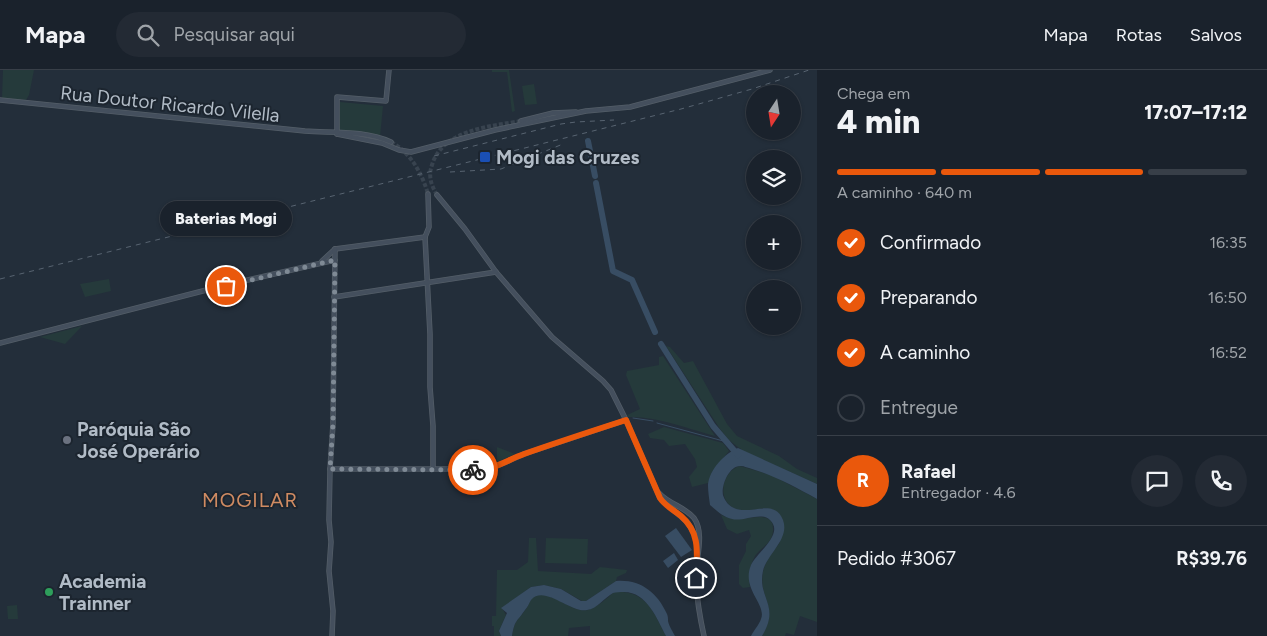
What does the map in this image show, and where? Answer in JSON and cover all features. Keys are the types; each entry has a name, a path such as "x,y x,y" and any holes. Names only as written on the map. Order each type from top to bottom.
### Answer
{"main road":[{"path":"337,134 337,97 386,101 389,70"},
{"path":"337,134 382,143 402,151 415,152 495,130 583,112 630,107 770,70"},
{"name":"Rua Doutor Ricardo Vilella","path":"0,100 337,134"},
{"path":"521,121 560,112 583,112"},
{"path":"337,134 349,133 371,136 391,142"},
{"path":"428,194 429,227 425,237 430,334 433,469"},
{"path":"437,195 465,229 496,272 552,337 603,381 616,398 656,490 663,502 679,514 693,530 698,550"},
{"path":"320,263 335,249 425,237"},
{"path":"332,636 333,611 329,571 335,249"},
{"path":"0,342 335,260"},
{"path":"334,297 496,272"},
{"path":"330,469 490,469 524,454 626,420"},
{"path":"656,490 664,498 694,518 700,531 696,583 704,636"},
{"path":"679,514 687,512"}],"green space":[{"path":"3,70 34,70 29,95 26,100 2,98"},
{"path":"492,70 509,70 515,111 512,112 507,72 492,72"},
{"path":"534,84 537,104 525,105 522,86"},
{"path":"340,102 383,106 380,137 344,132 339,129"},
{"path":"109,279 111,291 85,297 80,284"},
{"path":"82,326 65,344 40,337"},
{"path":"666,346 670,347 684,363 693,361 727,424 737,436 779,456 797,469 817,478 817,484 743,451 729,440"},
{"path":"663,356 715,436 661,421 628,417 627,415 640,409 626,375 627,371 659,365 659,357"},
{"path":"664,427 723,443 729,451 712,472 708,483 692,487 689,477 697,467 695,459 685,444 669,446 664,440 650,438 648,434"},
{"path":"497,447 515,454 497,462"},
{"path":"740,466 771,475 817,499 817,622 800,616 794,635 786,633 785,636 762,636 769,617 769,609 763,589 763,572 768,560 780,542 767,508 736,509 724,497 723,490 726,478 734,468"},
{"path":"721,515 734,519 766,518 773,524 771,539 757,553 752,563 749,575 750,587 743,588 739,584 739,565 746,551 746,544 751,536 749,530 737,534 727,529"},
{"path":"529,538 536,538 538,571 591,574 600,567 627,570 626,573 617,577 616,581 586,601 582,601 561,589 544,585 531,587 502,608 506,615 499,631 501,636 494,636 492,616 496,616 497,570 517,570 528,562"},
{"path":"546,538 588,539 587,564 545,563"},
{"path":"614,592 625,592 641,598 657,618 666,636 590,636 590,626 569,628 568,636 512,636 517,621 531,599 537,595 551,597 574,608 588,610 599,605"},
{"path":"17,605 18,619 8,619 7,606"}],"water":[{"path":"738,448 817,484 817,499 777,478 741,466 730,472 725,482 723,495 726,502 731,506 745,510 767,508 779,513 783,520 784,527 781,540 763,571 763,588 769,609 769,617 762,636 751,636 761,619 762,613 751,589 749,574 754,560 772,537 774,525 766,517 762,516 732,519 720,514 710,505 708,485 711,474 723,458"},
{"path":"676,528 692,550 681,557 665,536"},
{"path":"674,553 678,560 668,568 663,561"},
{"path":"616,581 633,582 653,593 663,606 675,636 666,636 655,615 639,596 632,593 617,592 594,608 587,610 580,610 543,595 536,596 531,600 514,626 512,636 501,636 499,631 507,613 501,608 531,587 544,585 561,589 581,601 586,601"}],"waterway":[{"path":"588,141 595,176"},
{"path":"596,183 613,271 632,280 655,332"},
{"path":"661,344 713,426 738,455"},
{"path":"633,418 653,421"},
{"path":"657,423 727,442"}],"tunnel":[{"path":"437,195 433,188 430,173 437,153 446,144 457,137 482,128 521,121"},
{"path":"391,142 404,151 414,164 428,194"}],"railway":[{"path":"0,279 681,109 752,89 809,70"},
{"path":"434,156 561,124 614,120"},
{"path":"450,172 501,169 563,144"}],"way so far":[{"path":"226,286 335,260 333,424 330,469 473,470"}],"place":[{"name":"Mogi das Cruzes","path":"485,157"},
{"name":"Baterias Mogi","path":"226,286"},
{"name":"Paróquia São José Operário","path":"67,440"},
{"name":"Academia Trainner","path":"49,592"}],"district":[{"name":"MOGILAR","path":"250,500"}],"route":[{"path":"473,470 490,469 524,454 626,420 660,498 683,518 693,530 698,550 696,578"}]}
